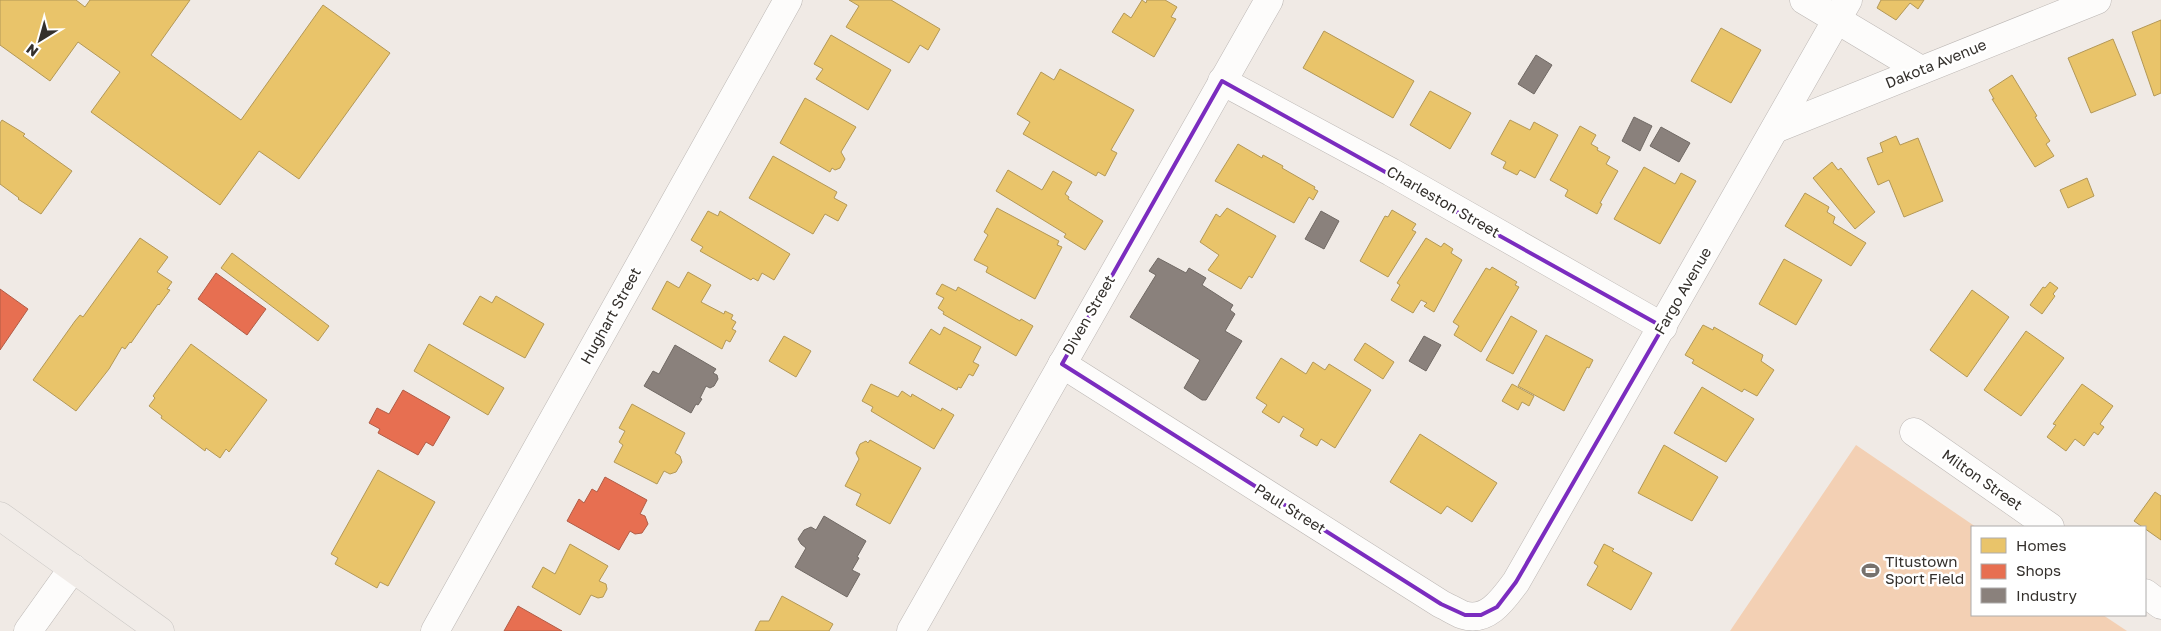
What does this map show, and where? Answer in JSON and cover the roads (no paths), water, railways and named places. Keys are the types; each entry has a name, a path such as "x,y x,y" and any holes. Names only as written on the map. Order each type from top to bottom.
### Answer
{"main road":[{"path":"0,516 160,631"}],"street":[{"name":"Hughart Street","path":"435,631 788,0"},
{"name":"Diven Street","path":"911,631 1269,0"},
{"path":"1804,0 1843,9 1921,70"},
{"name":"Dakota Avenue","path":"1775,129 2096,0"},
{"name":"Fargo Avenue","path":"1516,582 1843,9"},
{"name":"Charleston Street","path":"1222,81 1391,172 1663,327"},
{"name":"Paul Street","path":"1062,364 1433,599 1464,615 1481,615 1497,607 1516,582"},
{"name":"Milton Street","path":"1914,432 2049,526"},
{"path":"28,631 73,568"},
{"path":"2146,594 2161,605"}],"place":[{"name":"Titustown Sport Field","path":"1871,571"}]}
